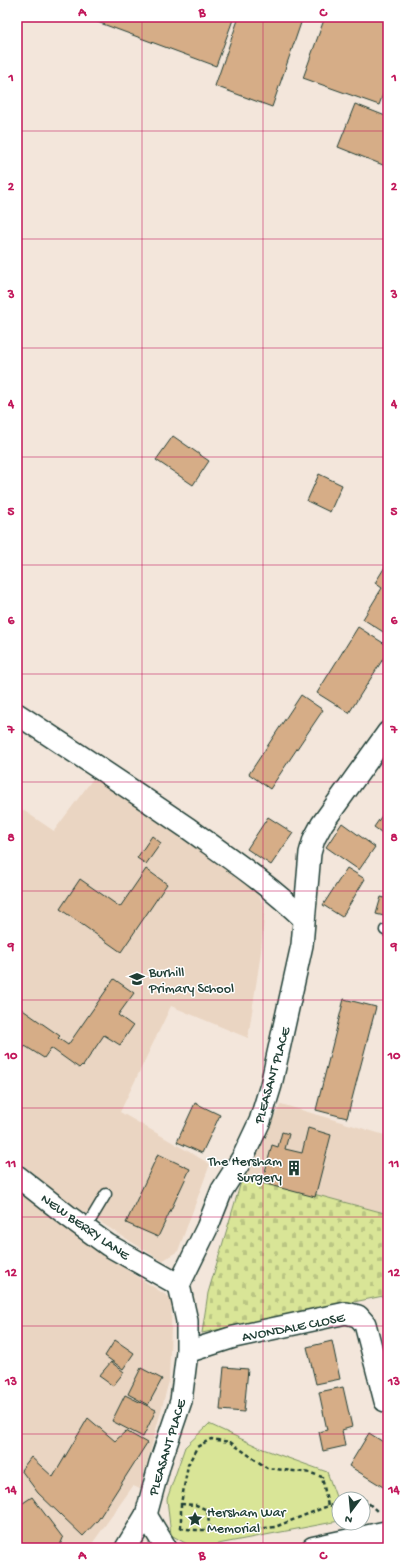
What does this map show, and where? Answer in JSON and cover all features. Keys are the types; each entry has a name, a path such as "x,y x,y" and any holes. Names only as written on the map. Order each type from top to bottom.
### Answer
{"street":[{"path":"17,714 155,805 246,869 279,894 304,918"},
{"name":"PLEASANT PLACE","path":"126,1548 146,1515 160,1463 181,1401 187,1352 187,1321 179,1285 207,1228 222,1190 243,1157 260,1121 271,1085 302,945 310,853 314,839 322,824 388,732"},
{"name":"NEW BERRY LANE","path":"17,1176 108,1245 179,1285"},
{"name":"AVONDALE CLOSE","path":"187,1352 234,1337 346,1313 358,1316 366,1324 385,1401"},
{"path":"146,1515 171,1541"},
{"path":"313,1548 388,1532"}],"lane":[{"path":"85,1229 106,1194"}],"path":[{"path":"171,1541 181,1528 181,1504 188,1465 197,1447 211,1439 230,1442 267,1468 311,1473 322,1477 328,1506"},
{"path":"181,1504 196,1505 207,1510 210,1529"},
{"path":"181,1528 195,1530 249,1530 275,1527 331,1505"}],"shaded area":[{"name":"Burhill Primary School","path":"95,776 251,884 265,906 261,952 248,1038 171,1006 120,1112 210,1164 178,1251 162,1261 71,1204 17,1160 17,806 54,831"},
{"path":"281,1104 388,1136 388,1214 243,1175"},
{"path":"17,1190 78,1238 172,1299 169,1381 140,1489 133,1486 89,1548 17,1548"}],"green space":[{"path":"243,1175 388,1214 388,1295 202,1333 208,1293"},
{"path":"209,1424 263,1449 327,1472 334,1491 331,1491 331,1523 194,1548 171,1535 167,1499 185,1447"}],"building":[{"path":"84,17 234,17 216,66"},
{"path":"239,17 303,17 272,107 215,86"},
{"path":"325,17 388,17 388,81 379,105 303,78"},
{"path":"355,104 388,117 388,167 338,147"},
{"path":"173,436 209,461 193,485 156,460"},
{"path":"319,474 342,485 330,512 307,501"},
{"path":"388,562 388,635 363,619 382,588 375,583"},
{"path":"358,627 388,646 388,651 349,713 317,693"},
{"path":"301,695 323,710 270,789 249,774"},
{"path":"388,807 388,837 374,827"},
{"path":"268,817 293,833 271,865 247,849"},
{"path":"342,823 375,847 359,870 326,847"},
{"path":"152,836 161,843 146,864 137,858"},
{"path":"347,868 365,879 342,917 323,905"},
{"path":"146,869 167,884 121,952 60,909 80,879 120,907"},
{"path":"381,897 388,899 388,917 376,914"},
{"path":"114,979 134,993 118,1015 133,1026 120,1045 104,1035 83,1066 82,1065 79,1068 51,1048 44,1058 25,1046 17,1058 17,1006 60,1036 58,1038 68,1045"},
{"path":"344,999 376,1007 347,1118 316,1110"},
{"path":"195,1103 220,1115 202,1153 177,1142"},
{"name":"The Hersham Surgery","path":"308,1128 331,1135 315,1197 262,1183 272,1145 278,1147 282,1132 289,1134 285,1149 302,1153"},
{"path":"158,1154 190,1169 158,1237 126,1223"},
{"path":"115,1340 134,1353 123,1369 105,1356"},
{"path":"332,1341 340,1379 316,1384 307,1347"},
{"path":"111,1362 124,1372 113,1386 99,1376"},
{"path":"224,1367 248,1369 244,1412 220,1410"},
{"path":"141,1368 162,1379 148,1405 128,1394"},
{"path":"343,1387 352,1427 342,1430 345,1446 323,1451 319,1432 327,1430 319,1392"},
{"path":"125,1395 156,1410 143,1437 112,1421"},
{"path":"88,1418 115,1441 126,1431 147,1443 98,1520 83,1536 38,1493 21,1470 31,1457 53,1477"},
{"path":"369,1433 388,1445 388,1490 349,1466"},
{"path":"32,1497 63,1538 59,1548 17,1548 17,1507"}],"place":[{"name":"Burhill Primary School","path":"137,979"},
{"name":"The Hersham Surgery","path":"294,1168"},
{"name":"Hersham War Memorial","path":"195,1519"}]}
